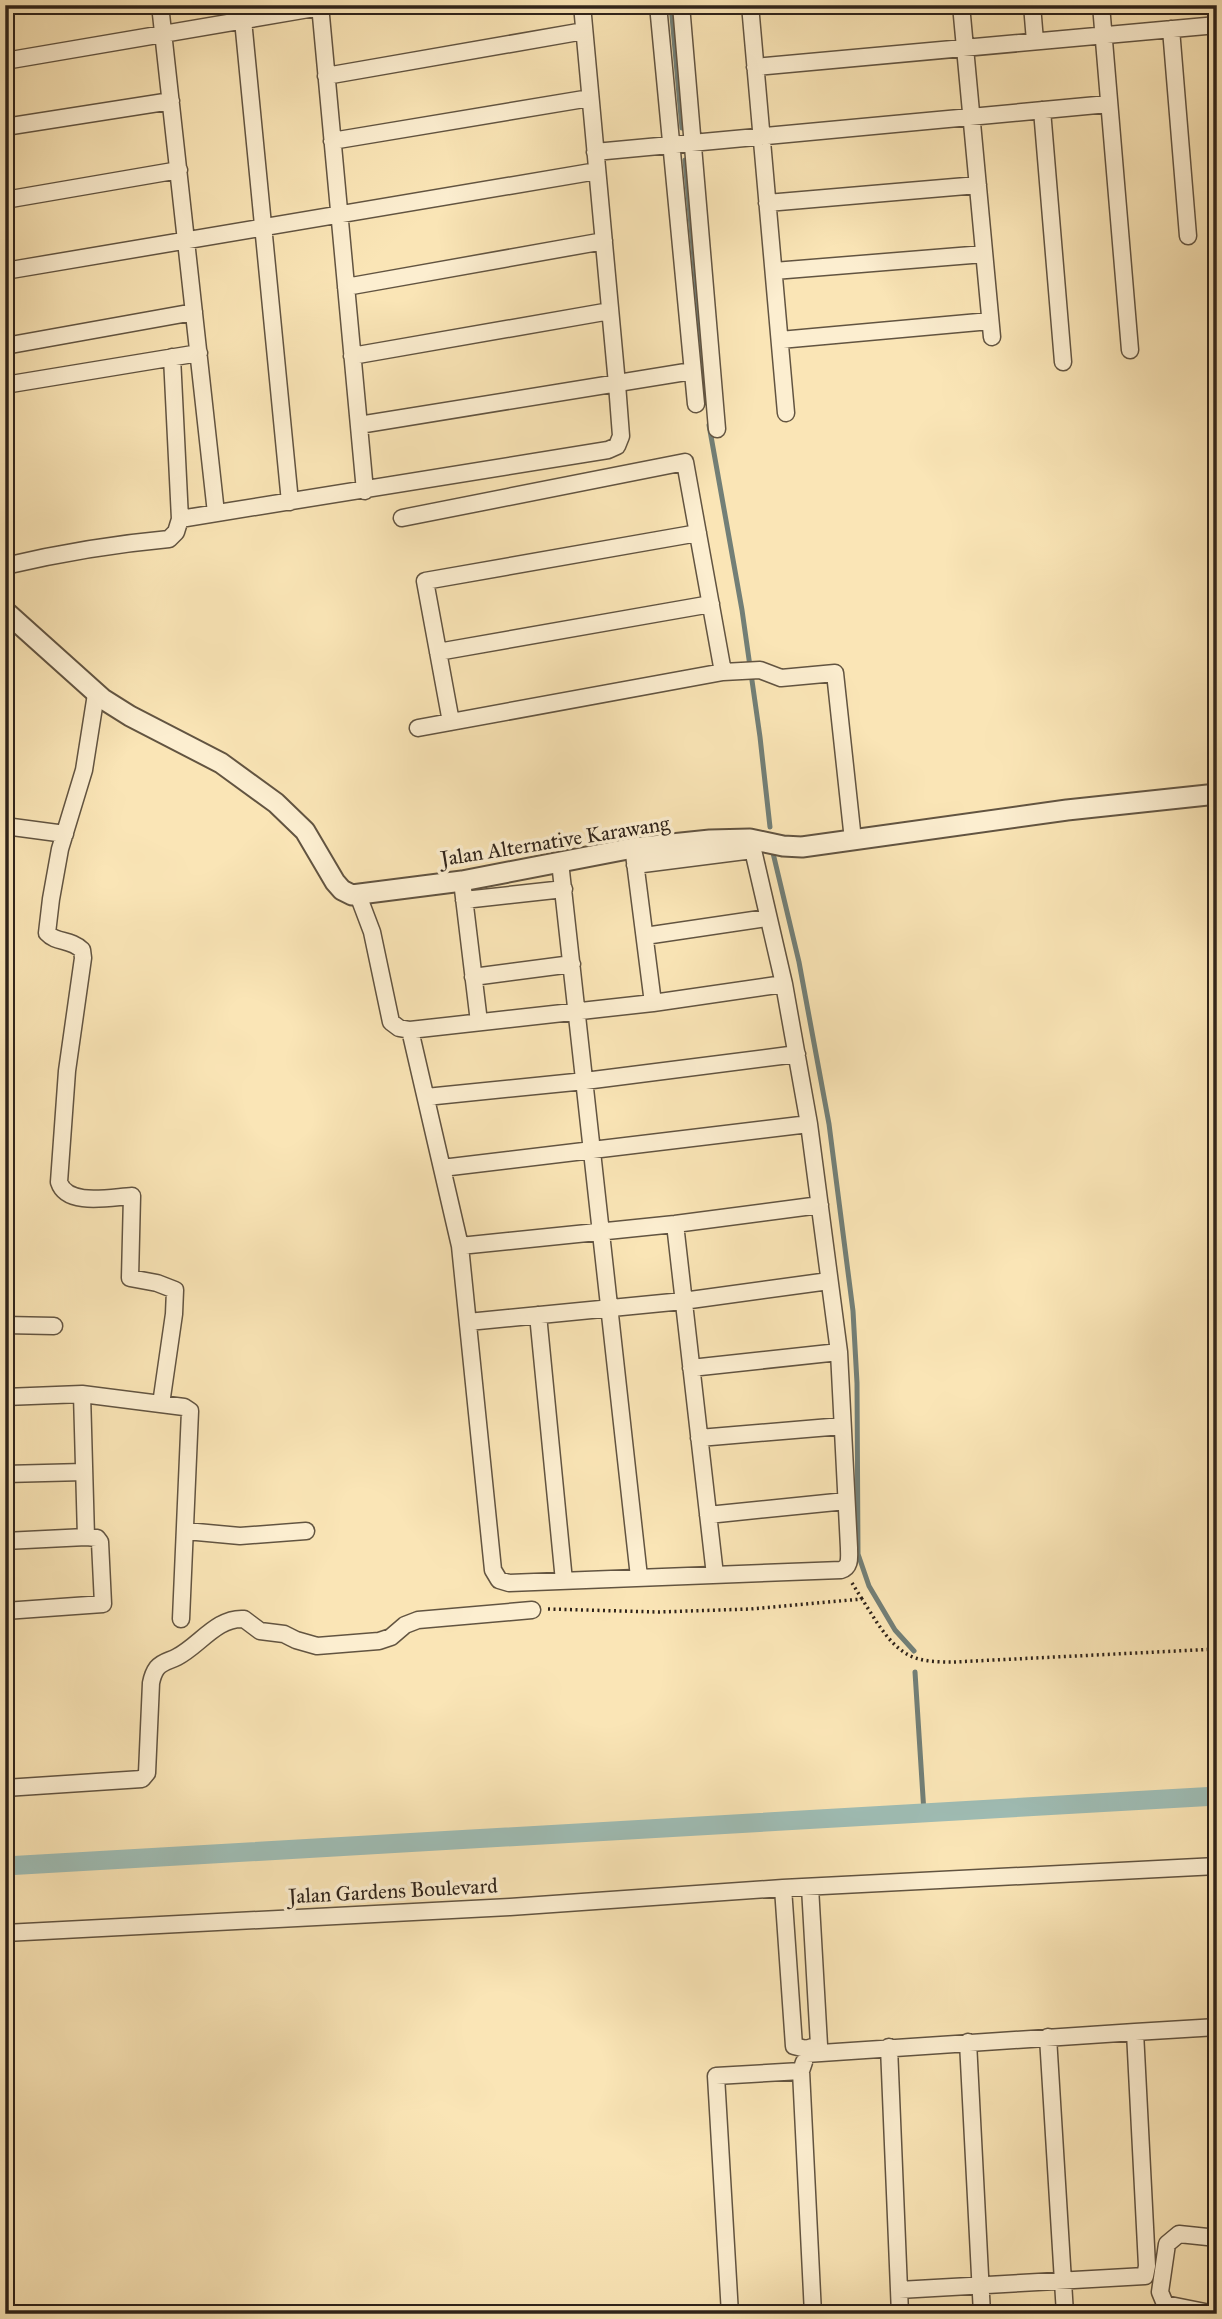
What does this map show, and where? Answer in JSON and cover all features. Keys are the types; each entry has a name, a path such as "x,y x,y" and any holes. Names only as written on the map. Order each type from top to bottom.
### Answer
{"street":[{"path":"160,5 216,513"},
{"path":"180,519 613,449 621,442 582,5"},
{"path":"658,5 696,404"},
{"path":"681,5 717,429"},
{"path":"750,5 786,412"},
{"path":"780,340 991,329 961,5"},
{"path":"1032,5 1035,41"},
{"path":"1101,5 1130,350"},
{"path":"5,61 324,6 326,76 365,491"},
{"path":"243,20 290,502"},
{"path":"755,67 1217,25"},
{"path":"1171,29 1188,236"},
{"path":"326,76 584,31"},
{"path":"332,141 590,98"},
{"path":"5,127 171,101"},
{"path":"595,152 1108,104"},
{"path":"1042,110 1063,362"},
{"path":"5,200 179,170"},
{"path":"5,271 597,171"},
{"path":"767,203 978,185"},
{"path":"346,287 604,241"},
{"path":"774,271 984,254"},
{"path":"352,356 610,311"},
{"path":"5,345 194,312"},
{"path":"5,385 199,353"},
{"path":"5,566 96,548 169,539 176,532 180,519 172,357"},
{"path":"359,425 692,371"},
{"path":"402,518 685,462 723,672"},
{"path":"451,722 425,581 698,533"},
{"path":"438,652 711,604"},
{"path":"5,611 96,694 130,716 222,763 276,803 312,840 342,890 358,895 372,932 391,1022 399,1028 410,1030 653,1003 784,984"},
{"path":"418,728 723,672 752,671 780,678 835,673 853,840"},
{"path":"96,694 84,770 65,834 51,899 47,933 54,939 77,945 82,950 83,958 70,1045 59,1182 61,1189 78,1197 132,1196 130,1278 157,1283 175,1290 161,1404"},
{"name":"Jalan Alternative Karawang","path":"358,895 463,890 560,862 634,856 710,840 750,839 793,847 1053,811 1217,794"},
{"path":"5,825 65,834"},
{"path":"410,1030 460,1246 493,1570 499,1580 509,1583 844,1569 849,1563 849,1548 839,1352 809,1124 797,1054 784,984 752,850 634,856 653,1003"},
{"path":"560,862 639,1577"},
{"path":"478,1022 463,890 564,889"},
{"path":"645,936 767,918"},
{"path":"473,977 572,964"},
{"path":"426,1097 585,1081 797,1054"},
{"path":"442,1168 809,1124"},
{"path":"460,1246 675,1224 820,1205"},
{"path":"675,1224 715,1575"},
{"path":"468,1322 683,1301 829,1282"},
{"path":"538,1315 564,1581"},
{"path":"5,1325 54,1326"},
{"path":"691,1368 839,1352"},
{"path":"82,1394 86,1537"},
{"path":"5,1397 82,1394 184,1407 190,1411 181,1619"},
{"path":"699,1438 842,1426"},
{"path":"5,1474 84,1472"},
{"path":"708,1514 846,1501"},
{"path":"186,1531 240,1536 306,1531"},
{"path":"5,1541 97,1538 100,1542 103,1604 5,1611"},
{"path":"5,1788 142,1779 147,1773 151,1683 155,1671 160,1664 180,1655 211,1631 233,1620 244,1619 260,1631 284,1634 317,1646 379,1641 391,1637 405,1625 418,1620 532,1610"},
{"name":"Jalan Gardens Boulevard","path":"5,1933 1217,1866"},
{"path":"810,1887 819,2045 806,2052 801,2071 813,2314"},
{"path":"783,1888 794,2046 806,2052 1217,2027"},
{"path":"899,2290 1145,2276 1147,2266 1135,2032"},
{"path":"1048,2037 1065,2314"},
{"path":"968,2042 982,2314"},
{"path":"889,2047 900,2314"},
{"path":"730,2314 716,2076 801,2071"},
{"path":"1215,2314 1165,2304 1160,2292 1167,2244 1178,2234 1217,2238"}],"path":[{"path":"532,1610 658,1612 750,1609 862,1599 900,1651 920,1660 954,1662 1217,1649"}],"waterway":[{"path":"671,5 682,128"},
{"path":"685,160 706,390"},
{"path":"709,425 742,610 770,827"},
{"path":"773,853 799,962 829,1124 853,1311 857,1383 858,1554 869,1586 895,1630 914,1651"},
{"path":"915,1672 924,1813"},
{"path":"5,1866 1217,1796"}]}
